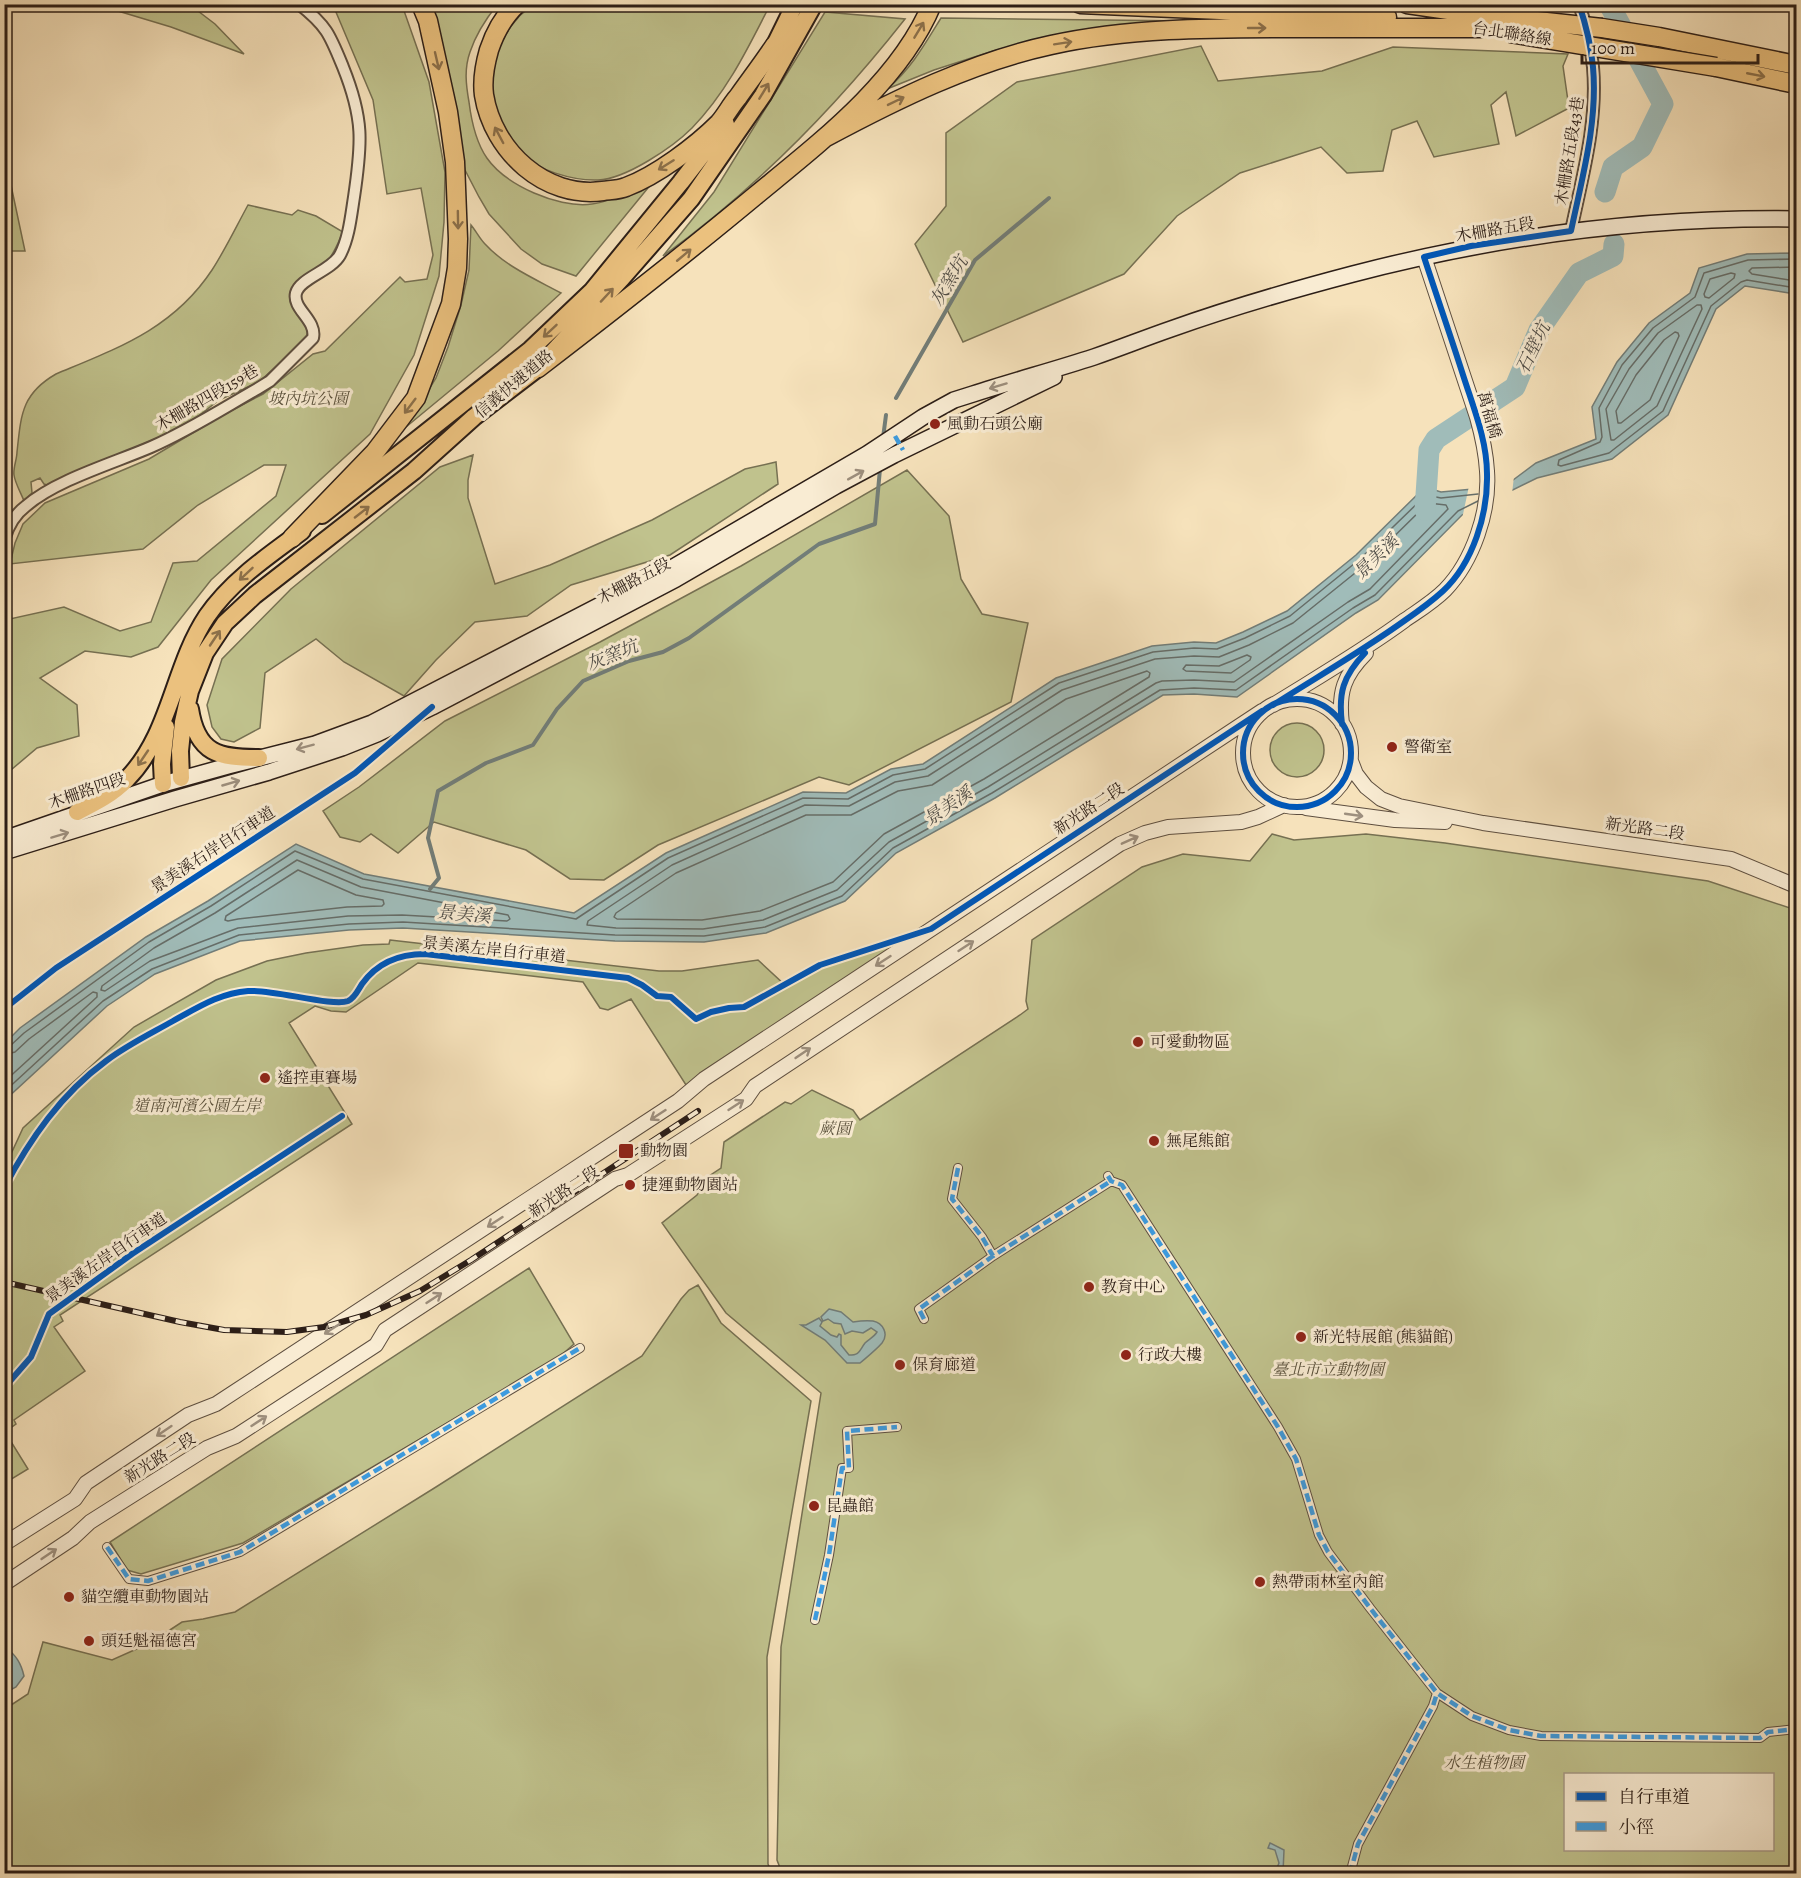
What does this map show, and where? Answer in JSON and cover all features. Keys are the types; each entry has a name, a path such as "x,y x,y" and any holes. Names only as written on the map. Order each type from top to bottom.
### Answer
{"highway":[{"path":"292,538 375,452 416,398 451,304 458,268 455,162 448,112 428,21 421,4"},
{"path":"517,4 494,34 485,65 484,94 492,122 505,146 526,169 550,184 575,191 594,192 625,188 683,154 719,122 775,45"},
{"name":"信義快速道路","path":"183,688 191,642 208,614 229,590 256,565 354,491 530,350 592,291 742,103 795,4"},
{"name":"信義快速道路","path":"183,688 225,623 247,602 414,471 474,417 538,368 622,278 691,199 763,95 814,4"},
{"path":"538,368 672,265 826,137 868,96 903,57 927,17 932,4"},
{"name":"台北聯絡線","path":"1080,4 1390,17 1482,14 1510,33 1717,58 1797,65"},
{"name":"台北聯絡線","path":"1407,4 1602,28 1717,58 1797,84"},
{"path":"826,137 927,87 1006,57 1061,43 1100,37 1482,14"},
{"path":"183,688 193,727 199,739 208,749 218,755 233,758 259,758"},
{"path":"181,778 183,688"},
{"path":"163,784 164,742 183,688"},
{"path":"78,812 115,790 127,779 143,760 183,688"}],"main road":[{"name":"木柵路五段","path":"181,778 327,741 397,712 670,569 895,436 939,407 973,394 1094,357 1172,328 1293,290 1471,246 1571,231 1689,221 1797,219"},
{"name":"木柵路五段","path":"175,799 320,756 402,722 676,579 836,486 903,450 1094,357"},
{"path":"973,394 975,399 973,417"},
{"path":"175,799 181,778"},
{"name":"木柵路四段","path":"4,839 181,778"},
{"path":"163,784 175,799"},
{"name":"木柵路四段","path":"4,852 175,799"}],"street":[{"name":"木柵路四段159巷","path":"4,540 7,529 15,517 43,494 166,440 257,389 270,381 313,338 314,330 295,298 296,291 300,285 332,266 342,251 351,218 360,157 360,139 357,106 332,41 320,22 299,4"},
{"name":"木柵路五段43巷","path":"1571,231 1587,148 1593,93 1590,49 1580,4"},
{"name":"萬福橋","path":"1424,257 1477,417 1483,440 1487,474 1484,509 1474,542 1457,574 1432,600"},
{"path":"895,436 903,450"},
{"name":"新光路二段","path":"4,1544 75,1499 86,1483 188,1415 216,1404 366,1307 678,1101 704,1079 1268,708 1379,639 1432,600"},
{"name":"新光路二段","path":"1342,724 1341,697 1349,672 1379,639"},
{"path":"1286,700 1312,701 1329,710 1342,724 1348,735 1351,761 1344,779 1332,794 1315,803 1290,806 1263,795 1248,776 1244,741 1248,730 1268,708 1286,700"},
{"name":"新光路二段","path":"1351,761 1366,787 1382,799 1399,806 1483,823 1731,859 1797,886"},
{"name":"新光路二段","path":"4,1584 74,1538 90,1522 207,1448 236,1436 376,1345 385,1330 615,1179 628,1175 746,1099 755,1086 1120,844 1145,833 1168,827 1240,822 1290,806 1395,820 1483,823"},
{"path":"958,1168 952,1199 982,1237 993,1256"},
{"path":"924,1319 918,1310 993,1256 1109,1179 1122,1185 1278,1427 1296,1459 1319,1535 1328,1552 1437,1692 1472,1716 1509,1730 1541,1736 1760,1738 1768,1732 1797,1729"},
{"path":"107,1547 129,1579 148,1581 240,1552 580,1348"},
{"path":"815,1620 829,1554 842,1468 849,1468 847,1431 897,1427"},
{"path":"1350,1874 1358,1844 1433,1706 1437,1692"}],"green space":[{"path":"98,5 190,5 215,24 244,54 171,27"},
{"name":"坡內坑公園","path":"333,5 402,5 429,82 445,172 444,222 439,276 414,355 370,434 211,580 158,647 131,657 85,651 40,678 77,705 79,736 37,748 5,775 5,620 64,607 120,631 151,622 173,563 197,561 276,496 286,465 264,465 198,505 143,549 10,564 23,524 45,503 149,459 263,394 313,354 325,351 400,277 405,282 427,279 433,255 421,188 387,194 373,100"},
{"path":"431,5 497,5 481,27 472,45 468,58 466,83 475,134 480,147 495,168 506,177 540,196 578,205 607,201 652,183 576,276 542,264 521,249 489,214 479,197 465,170"},
{"path":"534,5 770,5 726,85 692,128 673,144 635,168 609,178 588,180 555,173 525,158 518,152 501,125 493,105 492,79 498,52 510,29 521,15"},
{"path":"825,12 905,19 850,85 792,146 730,203 663,256 714,192"},
{"path":"941,18 1190,21 1051,36 934,70 887,89 910,65"},
{"path":"1201,46 1218,81 1322,71 1393,47 1568,54 1563,66 1569,108 1516,136 1506,92 1491,105 1499,144 1434,157 1417,121 1392,130 1383,171 1347,173 1321,147 1240,173 1177,216 1124,274 963,342 915,244 946,206 946,133 1017,82"},
{"path":"5,157 25,251 5,251"},
{"path":"248,205 292,215 298,210 316,216 343,232 327,262 293,286 291,298 293,305 309,329 305,340 259,382 219,400 196,418 162,436 47,485 40,478 31,482 32,493 24,501 14,472 22,417 29,398 44,382 56,374 143,334 180,307 212,270"},
{"path":"471,225 483,242 502,259 561,293 498,351 406,427 436,378 448,347 469,270"},
{"path":"473,455 468,480 468,498 495,584 550,565 652,520 745,469 776,462 778,484 670,555 571,585 527,616 475,622 436,660 404,696 344,662 316,639 265,673 260,728 234,742 221,739 212,727 207,705 222,659 291,589 440,467"},
{"path":"907,470 949,516 961,579 982,614 1028,623 1011,702 849,785 819,777 658,845 604,880 570,879 526,850 434,822 398,853 371,834 360,842 340,837 323,811 359,787 445,721 600,642 741,566"},
{"path":"1297,723 1307,725 1316,731 1322,740 1324,750 1322,760 1316,769 1307,775 1297,777 1287,775 1278,769 1272,760 1270,750 1272,740 1278,731 1287,725"},
{"name":"臺北市立動物園","path":"1272,834 1294,840 1366,834 1445,843 1708,881 1796,910 1796,1873 782,1873 777,1860 781,1647 821,1393 726,1313 662,1223 697,1195 706,1178 721,1168 724,1142 785,1102 791,1104 812,1090 853,1110 860,1120 1020,1015 1028,1009 1026,1001 1032,940 1142,867 1183,854 1250,861"},
{"name":"道南河濱公園左岸","path":"390,940 659,971 682,971 758,960 785,985 857,949 894,946 686,1085 631,999 608,1010 600,1008 583,982 418,963 346,1012 331,1011 315,1006 289,1023 352,1124 60,1315 63,1321 54,1327 85,1371 14,1420 16,1424 5,1432 5,1167 23,1128 134,1027 216,980 267,961 363,945 389,944"},
{"path":"529,1268 574,1344 558,1358 243,1543 141,1574 127,1570 110,1542"},
{"path":"698,1285 721,1323 811,1401 767,1657 768,1864 772,1873 5,1873 5,1709 28,1694 43,1642 112,1660 150,1643 182,1622 235,1612 642,1356 681,1299 689,1290"},
{"path":"5,1432 28,1469 5,1483"}],"water":[{"name":"景美溪","path":"1796,253 1796,294 1745,286 1716,309 1668,415 1612,459 1537,478 1462,515 1378,600 1237,697 1194,694 1163,695 995,798 896,853 845,901 766,933 704,942 615,941 403,928 349,930 240,941 155,974 107,1006 5,1100 5,1043 20,1028 146,937 208,901 296,844 364,874 574,913 666,853 803,792 846,793 891,769 923,764 1056,678 1152,646 1194,642 1216,643 1287,611 1356,555 1425,487 1441,492 1505,486 1536,463 1596,439 1592,407 1617,362 1649,323 1690,293 1699,268 1747,254"},
{"path":"829,1309 841,1312 853,1322 877,1322 884,1329 884,1340 860,1363 847,1363 825,1340 801,1325 806,1325 819,1318 822,1322 820,1326 831,1335 837,1337 841,1335 841,1345 849,1355 857,1353 877,1332 871,1328 863,1333 852,1331 845,1334 841,1324 828,1319 823,1321 821,1317"},
{"path":"5,1647 18,1660 24,1676 16,1687 5,1693"},
{"path":"1270,1843 1284,1850 1283,1873 1275,1873 1279,1863 1275,1850 1268,1848"}],"pier":[{"path":"1514,476 1512,494 1462,519 1469,486 1504,483"}],"waterway":[{"name":"石壁坑","path":"1605,192 1613,167 1642,147 1663,104 1609,4"},
{"name":"灰窯坑","path":"896,398 975,260 1049,198"},
{"name":"石壁坑","path":"1425,510 1429,450 1436,439 1515,387 1539,330 1579,273 1613,256 1614,244"},
{"name":"灰窯坑","path":"883,438 886,415"},
{"name":"灰窯坑","path":"430,889 439,878 428,838 438,791 486,763 533,745 557,709 583,681 629,661 663,652 689,638 819,544 875,524 880,469"}],"railway":[{"path":"4,1282 224,1330 287,1332 324,1327 366,1315 420,1291 698,1111"}],"marked path":[{"path":"895,436 903,450"},
{"path":"958,1168 952,1199 982,1237 993,1256"},
{"path":"1108,1176 1111,1181 1122,1185 1278,1427 1296,1459 1319,1535 1328,1552 1437,1693 1472,1716 1509,1730 1541,1736 1760,1738 1768,1732 1796,1729"},
{"path":"924,1319 919,1309 993,1256 1111,1181"},
{"path":"107,1547 129,1579 148,1581 240,1552 580,1348"},
{"path":"815,1620 829,1555 842,1468 849,1468 847,1431 897,1427"},
{"path":"1350,1874 1358,1844 1433,1706 1437,1693"}],"cycle path":[{"path":"1273,705 1372,643 1429,603 1454,580 1463,567 1477,537 1487,489 1485,449 1476,413 1424,257 1471,246 1571,231 1588,150 1594,88 1588,36 1579,4"},
{"path":"1342,724 1341,703 1344,686 1352,669 1365,653"},
{"path":"1297,699 1318,703 1335,715 1347,732 1351,753 1347,774 1335,791 1318,803 1297,807 1276,803 1259,791 1247,774 1243,753 1247,732 1259,715 1276,703 1297,699"},
{"name":"景美溪右岸自行車道","path":"4,1009 56,968 355,773 432,707"},
{"name":"景美溪左岸自行車道","path":"4,1188 48,1118 90,1074 130,1045 218,998 238,992 259,991 329,1002 348,1001 368,977 382,965 398,958 425,954 628,978 657,996 671,997 696,1019 711,1012 744,1007 820,965 931,929 1262,711"},
{"name":"景美溪左岸自行車道","path":"4,1388 31,1357 49,1314 132,1254 342,1116"}],"place":[{"name":"風動石頭公廟","path":"935,424"},
{"name":"警衛室","path":"1392,747"},
{"name":"可愛動物區","path":"1138,1042"},
{"name":"遙控車賽場","path":"265,1078"},
{"name":"無尾熊館","path":"1154,1141"},
{"name":"動物園","path":"626,1151"},
{"name":"捷運動物園站","path":"630,1185"},
{"name":"教育中心","path":"1089,1287"},
{"name":"新光特展館 (熊貓館)","path":"1301,1337"},
{"name":"行政大樓","path":"1126,1355"},
{"name":"保育廊道","path":"900,1365"},
{"name":"昆蟲館","path":"814,1506"},
{"name":"熱帶雨林室內館","path":"1260,1582"},
{"name":"貓空纜車動物園站","path":"69,1597"},
{"name":"頭廷魁福德宮","path":"89,1641"}],"park label":[{"name":"蕨園","path":"835,1129"},
{"name":"水生植物園","path":"1484,1763"}]}
